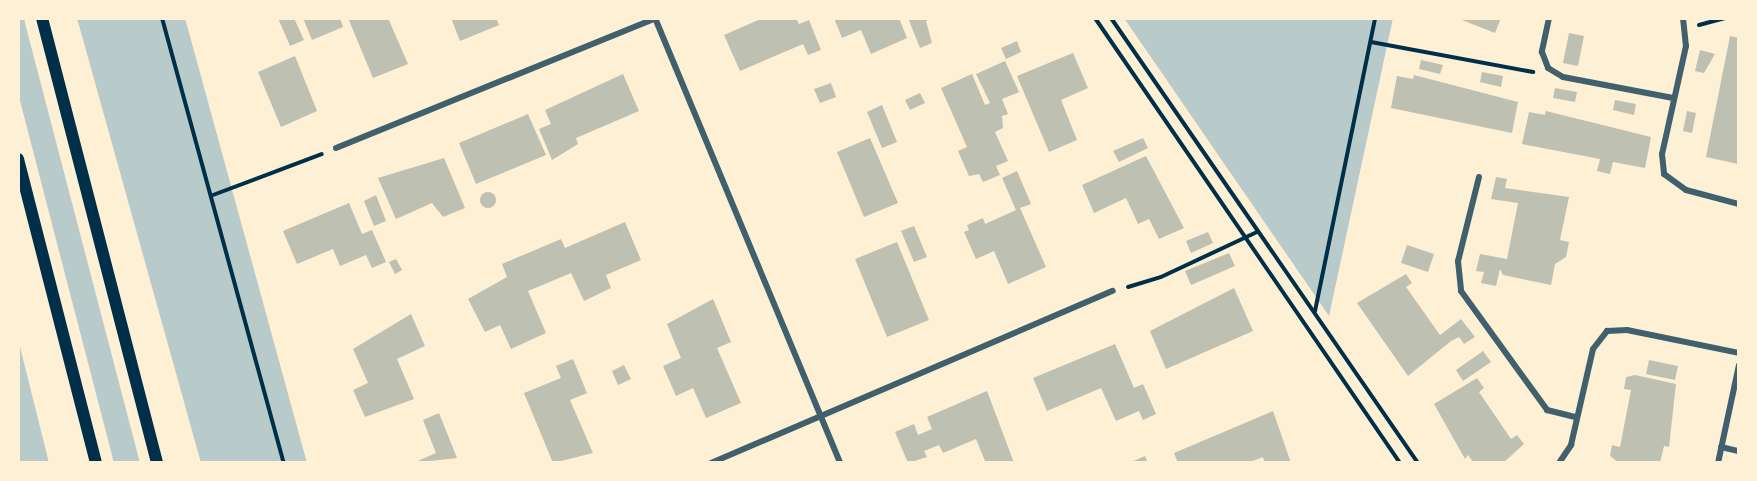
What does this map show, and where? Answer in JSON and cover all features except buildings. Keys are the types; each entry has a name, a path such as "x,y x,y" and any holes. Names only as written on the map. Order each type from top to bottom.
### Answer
{"main road":[{"path":"42,18 157,463"},
{"path":"18,159 96,463"}],"street":[{"path":"336,148 655,18 840,463"},
{"path":"1549,18 1542,52 1548,68 1563,77 1673,98"},
{"path":"1683,18 1687,29 1673,98 1664,174 1686,190 1739,204"},
{"path":"1479,177 1458,261 1461,291 1547,410 1576,417"},
{"path":"711,463 1113,291"},
{"path":"1559,463 1571,445 1593,349 1607,331 1627,330 1739,353"},
{"path":"1718,463 1739,364"},
{"path":"1721,447 1739,451"}],"path":[{"path":"162,18 213,195 284,463"},
{"path":"1095,18 1400,463"},
{"path":"1112,18 1418,463"},
{"path":"1315,312 1376,18"},
{"path":"1687,29 1725,18"},
{"path":"1371,42 1526,74 1548,68"},
{"path":"213,195 336,148"},
{"path":"1113,291 1161,277 1257,232"}],"shaded area":[{"path":"18,18 24,18 140,463 114,463 18,93"},
{"path":"77,18 185,18 307,463 201,463"},
{"path":"1124,18 1393,18 1329,316"},
{"path":"18,339 49,463 18,463"}]}
